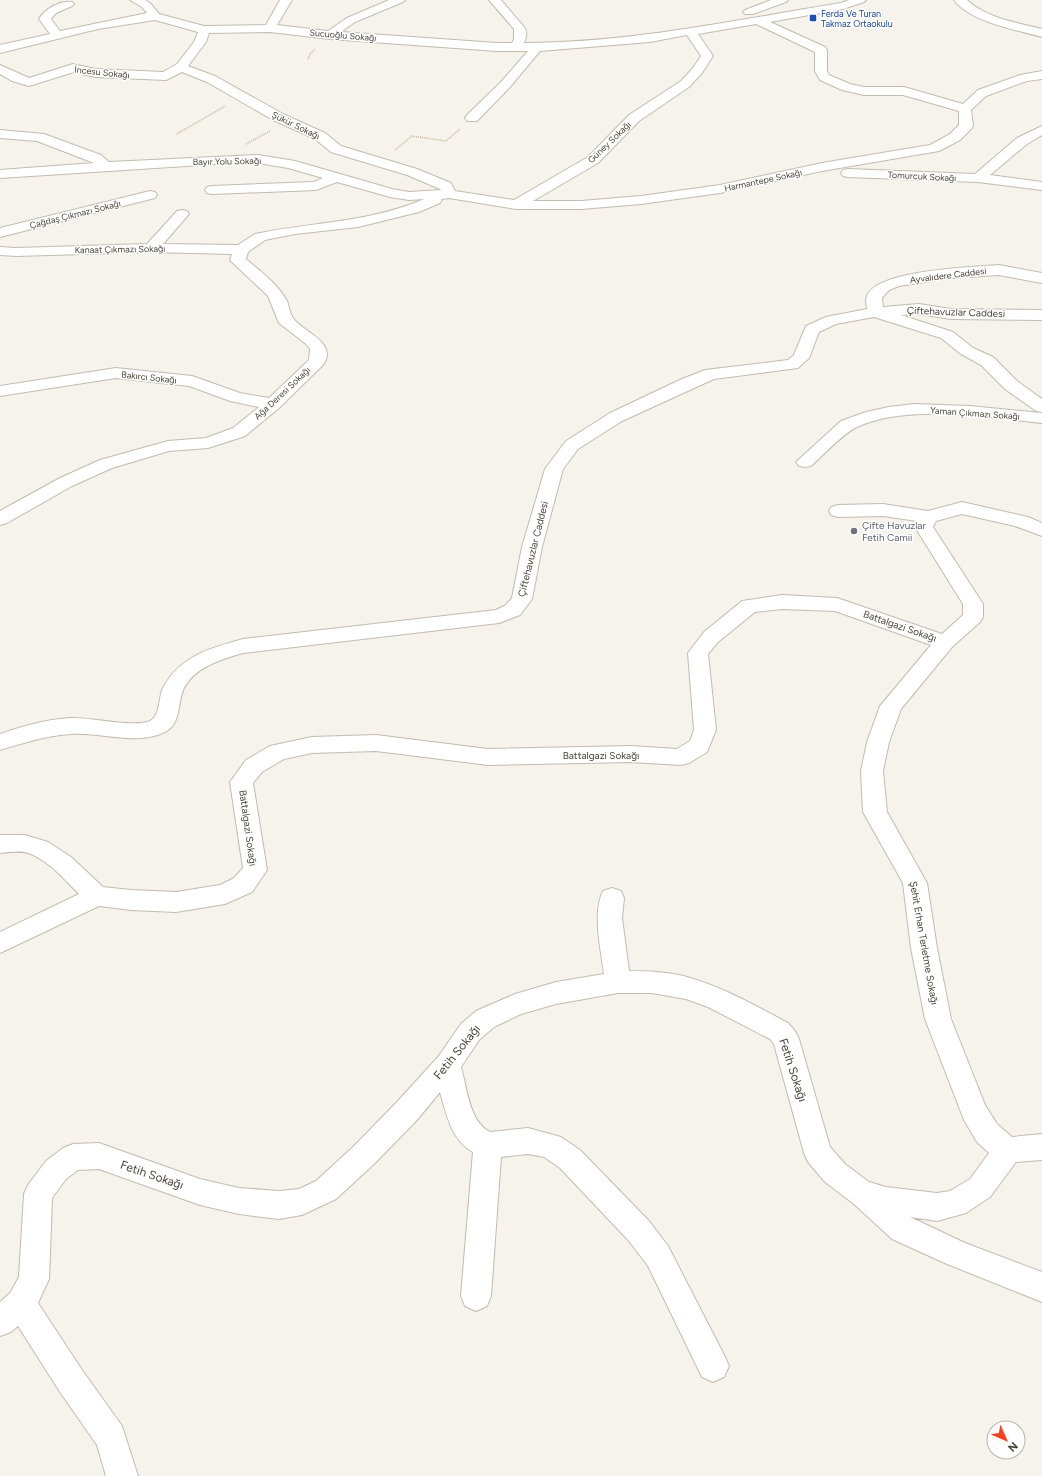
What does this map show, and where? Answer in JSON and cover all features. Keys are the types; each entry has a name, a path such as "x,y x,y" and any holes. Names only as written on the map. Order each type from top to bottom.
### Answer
{"street":[{"path":"136,0 146,5 155,16"},
{"path":"270,28 286,0"},
{"path":"330,35 352,20 399,0"},
{"path":"495,0 520,29 520,39 515,48"},
{"name":"Sucuoğlu Sokağı","path":"691,32 782,0"},
{"name":"Sucuoğlu Sokağı","path":"0,49 137,18 155,16 204,30 270,28 330,35 515,48 536,48 590,44 691,32 843,6 860,0"},
{"path":"960,0 968,8 1020,28 1042,33"},
{"path":"57,36 47,24 45,19 52,10 68,4"},
{"path":"744,14 821,50 821,71 824,77 856,90 904,91 965,109 982,93 1024,78 1042,75"},
{"path":"181,67 200,42 204,30"},
{"name":"Güney Sokağı","path":"516,204 593,160 634,118 685,84 698,70 707,56 691,32"},
{"path":"472,118 489,103 536,48"},
{"name":"İncesu Sokağı","path":"0,69 16,78 28,82 73,68 95,72 143,76 166,76 181,67"},
{"name":"Şükür Sokağı","path":"181,67 210,79 288,122 320,136 336,149 412,172 446,186 449,194"},
{"name":"Harmantepe Sokağı","path":"449,194 516,204 581,205 642,200 720,189 802,172 934,148 955,137 966,126 965,109"},
{"path":"978,178 1022,141 1042,130"},
{"path":"0,134 39,137 96,158 106,166"},
{"name":"Bayır Yolu Sokağı","path":"0,174 233,159 278,162 390,194 409,196 449,194"},
{"name":"Tomurcuk Sokağı","path":"802,172 978,178 1042,186"},
{"path":"1003,182 1042,174"},
{"path":"212,190 316,186 335,178"},
{"path":"241,250 260,237 295,230 358,223 414,209 449,194"},
{"name":"Çağdaş Çıkmazı Sokağı","path":"0,233 150,195"},
{"path":"151,248 182,214"},
{"name":"Kanaat Çıkmazı Sokağı","path":"0,251 16,252 151,248 241,250"},
{"name":"Ağa Deresi Sokağı","path":"0,519 66,482 106,464 168,446 208,443 239,432 272,404 317,360 318,349 312,341 285,320 283,309 277,295 238,260 241,250"},
{"name":"Ayvalıdere Caddesi","path":"875,312 874,297 884,287 895,282 951,273 987,270 1014,272 1042,278"},
{"name":"Çiftehavuzlar Caddesi","path":"0,742 21,735 71,726 146,731 158,726 166,720 173,690 189,667 214,655 243,646 499,616 513,610 522,599 532,547 554,469 572,445 616,417 688,383 711,374 792,364 801,358 812,329 821,324 832,320 875,312 919,310 951,314 1037,316"},
{"path":"875,312 947,336 967,351 987,362 1011,385 1042,407"},
{"name":"Bakırcı Sokağı","path":"0,391 116,373 192,381 236,397 272,404"},
{"path":"1011,385 1042,395"},
{"name":"Yaman Çıkmazı Sokağı","path":"805,462 853,421 898,410 940,410 1042,418"},
{"path":"838,511 883,510 928,516 962,508 1021,521 1042,530"},
{"name":"Battalgazi Sokağı","path":"97,896 131,900 176,902 225,894 243,886 255,870 241,782 254,766 278,752 312,745 376,743 488,757 631,754 681,757 699,746 705,730 698,653 711,637 749,606 782,602 837,605 945,642 973,617 973,604 924,527 928,516"},
{"name":"Şehit Erhan Terletme Sokağı","path":"945,642 891,706 878,742 872,770 875,812 915,883 924,948 938,1019 974,1111 987,1133 996,1142 1008,1150"},
{"path":"0,844 20,842 40,848 66,866 97,896 0,943"},
{"path":"612,898 610,918 618,982"},
{"name":"Fetih Sokağı","path":"122,1476 111,1437 71,1381 11,1312 34,1279 38,1194 56,1170 73,1158 99,1156 200,1192 239,1201 279,1205 302,1202 326,1190 363,1156 407,1111 448,1065 470,1032 485,1019 515,1005 556,993 618,982 652,982 687,988 717,999 779,1031 786,1040 788,1046 818,1153 835,1173 861,1193 886,1200 937,1207 956,1203 980,1188 1008,1150"},
{"path":"448,1065 459,1110 469,1133 488,1145 528,1141 551,1146 570,1159 639,1231 658,1256 713,1366"},
{"path":"476,1296 488,1145"},
{"path":"1008,1150 1042,1147"},
{"path":"861,1193 902,1228 957,1254 1042,1287"}],"path":[{"path":"177,134 242,96"},
{"path":"233,159 248,142 288,122"},
{"path":"412,136 446,141"}],"place":[{"name":"Ferda Ve Turan Takmaz Ortaokulu","path":"813,18"},
{"name":"Çifte Havuzlar Fetih Camii","path":"854,531"}]}
